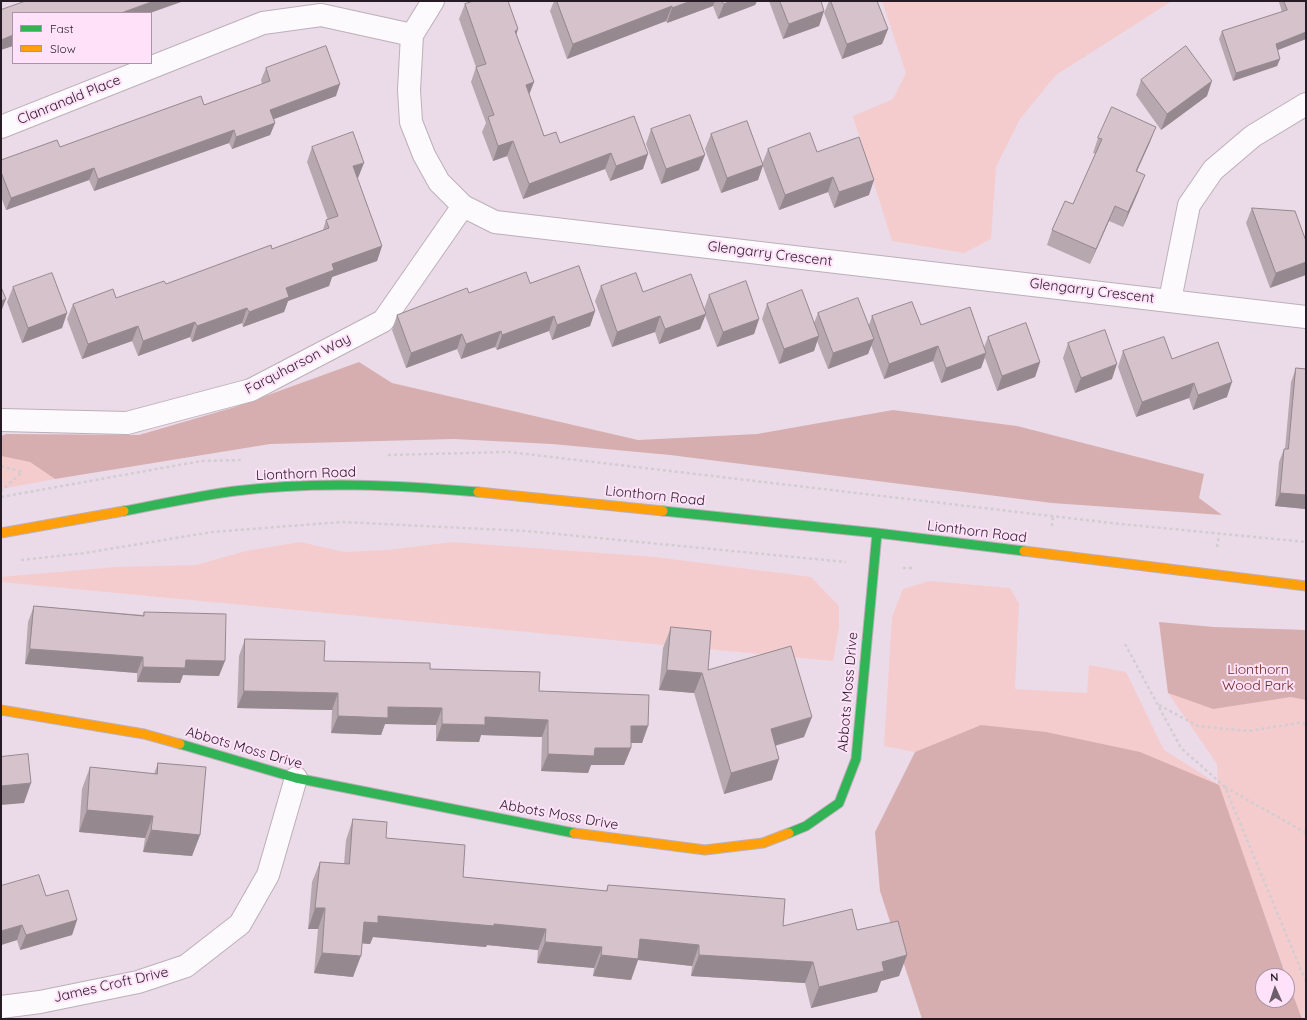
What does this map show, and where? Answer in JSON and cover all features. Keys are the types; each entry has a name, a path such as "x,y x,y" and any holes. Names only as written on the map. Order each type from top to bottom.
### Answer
{"street":[{"name":"Glengarry Crescent","path":"433,1 412,34 408,90 411,122 424,155 440,182 463,206 495,222 1306,317"},
{"name":"Clanranald Place","path":"1,127 263,23 321,15 412,34"},
{"path":"1170,300 1189,205 1212,170 1253,136 1306,104"},
{"name":"Farquharson Way","path":"2,420 127,423 251,390 382,321 463,206"},
{"name":"Lionthorn Road","path":"1,533 235,491 328,484 421,488 532,497 876,533 1306,586"},
{"name":"Abbots Moss Drive","path":"1,710 144,734 296,778 583,835 705,850 763,843 806,826 839,803 856,759 876,533"},
{"name":"James Croft Drive","path":"1,1007 40,1002 138,982 186,966 240,924 268,875 296,778"}],"path":[{"path":"1,466 22,472 1,491"},
{"path":"18,561 85,553 212,532 342,522 526,531 811,557 874,566 920,569"},
{"path":"1124,644 1181,748 1224,787 1306,833"},
{"path":"1158,705 1198,726 1248,731 1299,723 1306,724"},
{"path":"1224,787 1306,982"}],"green space":[{"path":"882,1 1172,1 1056,75 1020,119 996,167 991,239 964,253 892,241 853,116 893,99 906,73"},
{"path":"359,362 392,383 638,440 757,434 893,410 1017,426 1204,474 1199,498 1222,515 1052,503 670,455 552,444 454,439 270,444 55,479 30,462 1,456 1,436 6,434 139,435 235,407"},
{"path":"1,456 30,462 55,479 1,489"},
{"path":"300,542 344,552 388,550 452,542 655,557 811,577 839,606 839,627 833,661 1,582 1,577 115,567 196,565 246,551"},
{"name":"Lionthorn Wood Park","path":"929,581 1010,588 1019,603 1015,689 1087,693 1089,665 1126,672 1164,750 1218,784 1217,764 1168,693 1213,709 1201,627 1306,630 1306,1019 1302,1019 1295,1000 1295,968 1284,968 1218,785 981,725 915,752 884,746 892,617 903,589"},
{"name":"Lionthorn Wood Park","path":"1159,622 1214,627 1306,630 1306,700 1291,697 1213,709 1168,693"},
{"path":"981,725 1046,732 1140,752 1219,785 1283,968 1255,968 1255,1008 1295,1008 1295,1000 1302,1019 922,1019 880,891 875,832 915,752"}],"building":[{"path":"26,1 154,1 124,12 12,12 12,35 1,40 1,10"},
{"path":"474,1 508,1 518,29 515,31 534,82 526,85 544,136 556,132 560,143 634,116 648,154 616,166 611,153 529,184 513,141 498,146 488,117 494,115 476,67 486,64 465,4"},
{"path":"557,1 691,1 672,8 672,6 573,44"},
{"path":"722,1 731,1 724,4"},
{"path":"780,1 821,1 824,11 789,24"},
{"path":"831,1 877,1 888,29 847,44"},
{"path":"1284,1 1306,1 1306,32 1276,44 1280,59 1236,73 1222,31 1287,10"},
{"path":"326,46 340,84 270,110 275,123 236,137 234,130 98,179 94,168 11,198 1,172 1,160 57,140 60,147 201,96 204,105 270,81 266,68"},
{"path":"1186,46 1212,81 1167,114 1141,80"},
{"path":"1112,107 1156,127 1136,171 1145,175 1128,212 1115,206 1096,249 1052,230 1065,201 1073,204 1102,139 1098,138"},
{"path":"690,115 705,155 666,169 651,129"},
{"path":"747,121 763,165 727,178 711,134"},
{"path":"353,132 364,163 353,166 382,246 332,264 334,270 286,288 289,297 249,312 247,308 197,326 195,322 143,341 138,326 88,344 73,304 113,289 116,298 164,281 166,284 271,245 272,249 329,228 326,220 338,216 312,147"},
{"path":"810,133 817,152 859,137 874,180 839,192 833,177 785,195 768,149"},
{"path":"1252,208 1295,211 1306,241 1306,262 1276,273"},
{"path":"579,266 595,311 557,325 554,316 502,335 501,331 466,344 462,334 411,353 397,315 467,288 469,293 526,272 530,283"},
{"path":"52,273 67,313 28,328 13,287"},
{"path":"636,273 643,292 691,274 706,314 665,329 660,316 617,332 601,286"},
{"path":"746,281 759,319 723,332 709,295"},
{"path":"1,287 6,299 1,301"},
{"path":"802,290 819,336 784,349 767,304"},
{"path":"858,298 874,339 833,353 818,313"},
{"path":"912,302 921,325 970,307 986,353 946,368 938,346 889,364 872,316"},
{"path":"1026,323 1040,362 1002,376 988,337"},
{"path":"1105,330 1117,364 1081,378 1068,343"},
{"path":"1164,337 1172,359 1218,342 1232,382 1198,395 1194,383 1142,402 1123,351"},
{"path":"1296,368 1306,369 1306,495 1280,493 1284,449 1288,449"},
{"path":"34,606 144,616 144,612 226,614 225,661 186,660 185,668 143,667 143,657 30,649"},
{"path":"671,627 711,631 708,670 791,646 812,717 771,729 779,759 731,773 702,673 667,670"},
{"path":"245,639 325,641 324,661 430,663 430,669 540,672 539,691 649,695 648,726 631,726 631,748 595,748 594,756 548,754 548,720 485,717 485,725 442,724 442,708 388,707 388,718 338,716 338,693 244,691"},
{"path":"28,754 31,783 1,786 1,757"},
{"path":"158,763 206,767 200,835 151,830 153,816 87,810 90,767 157,774"},
{"path":"353,819 387,822 386,838 465,845 463,877 607,891 608,885 785,899 783,926 852,909 857,930 898,921 907,955 882,962 884,971 819,987 813,962 699,955 699,945 640,939 638,959 601,955 602,947 545,942 546,929 378,916 378,923 364,922 361,956 322,953 325,908 315,908 320,862 349,864"},
{"path":"39,875 46,896 68,890 77,920 26,935 22,925 1,931 1,886"}],"traffic: fast":[{"path":"124,511 221,493 296,486 387,486 478,492"},
{"path":"663,511 877,533 1024,551"},
{"path":"789,833 806,826 839,803 856,759 877,533"},
{"path":"180,744 296,778 574,833"}],"traffic: slow":[{"path":"478,492 663,511"},
{"path":"1,533 124,511"},
{"path":"1024,551 1306,586"},
{"path":"1,710 144,734 180,744"},
{"path":"574,833 705,850 763,843 789,833"}]}
